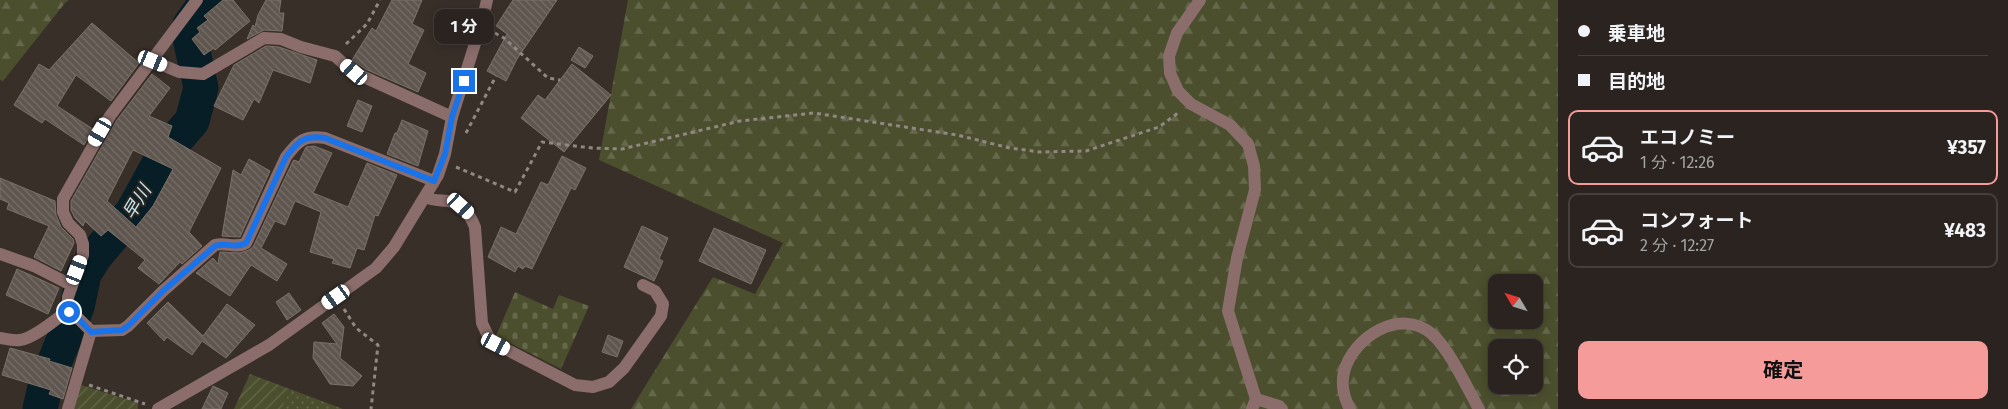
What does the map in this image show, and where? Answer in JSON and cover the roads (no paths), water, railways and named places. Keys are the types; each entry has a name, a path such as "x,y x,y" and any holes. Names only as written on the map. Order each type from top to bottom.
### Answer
{"street":[{"path":"197,0 110,116 63,199 63,212 68,223 80,235 83,244 83,255 71,285 71,313 91,332 122,330 215,246 220,244 238,246 246,243 286,157 294,146 303,139 312,136 325,138 434,181"},
{"path":"158,409 255,354 376,268 394,247 434,181 445,154 452,117 481,26 487,0"},
{"path":"1200,0 1177,33 1169,56 1170,73 1178,91 1191,104 1230,125 1248,144 1254,166 1255,190 1237,258 1228,311 1254,404 1279,406 1282,409"},
{"path":"153,61 179,72 198,74 264,38 281,39 301,47 335,56 354,72 452,117"},
{"path":"425,197 432,200 450,201 461,206 470,214 475,227 482,323 488,336 496,344 575,385 593,387 609,382 624,368 661,316 663,304 655,291 643,285"},
{"path":"0,254 34,266 71,285"},
{"path":"0,338 25,339 71,313"},
{"path":"1350,409 1343,392 1344,372 1351,357 1364,340 1379,330 1396,324 1414,325 1431,334 1446,352 1479,409"},
{"path":"68,409 91,332"}],"waterway":[{"name":"早川","path":"40,409 46,383 77,307 84,274 96,255 132,213 166,151 192,121 201,88 191,43 190,25 200,11 214,0"}]}
